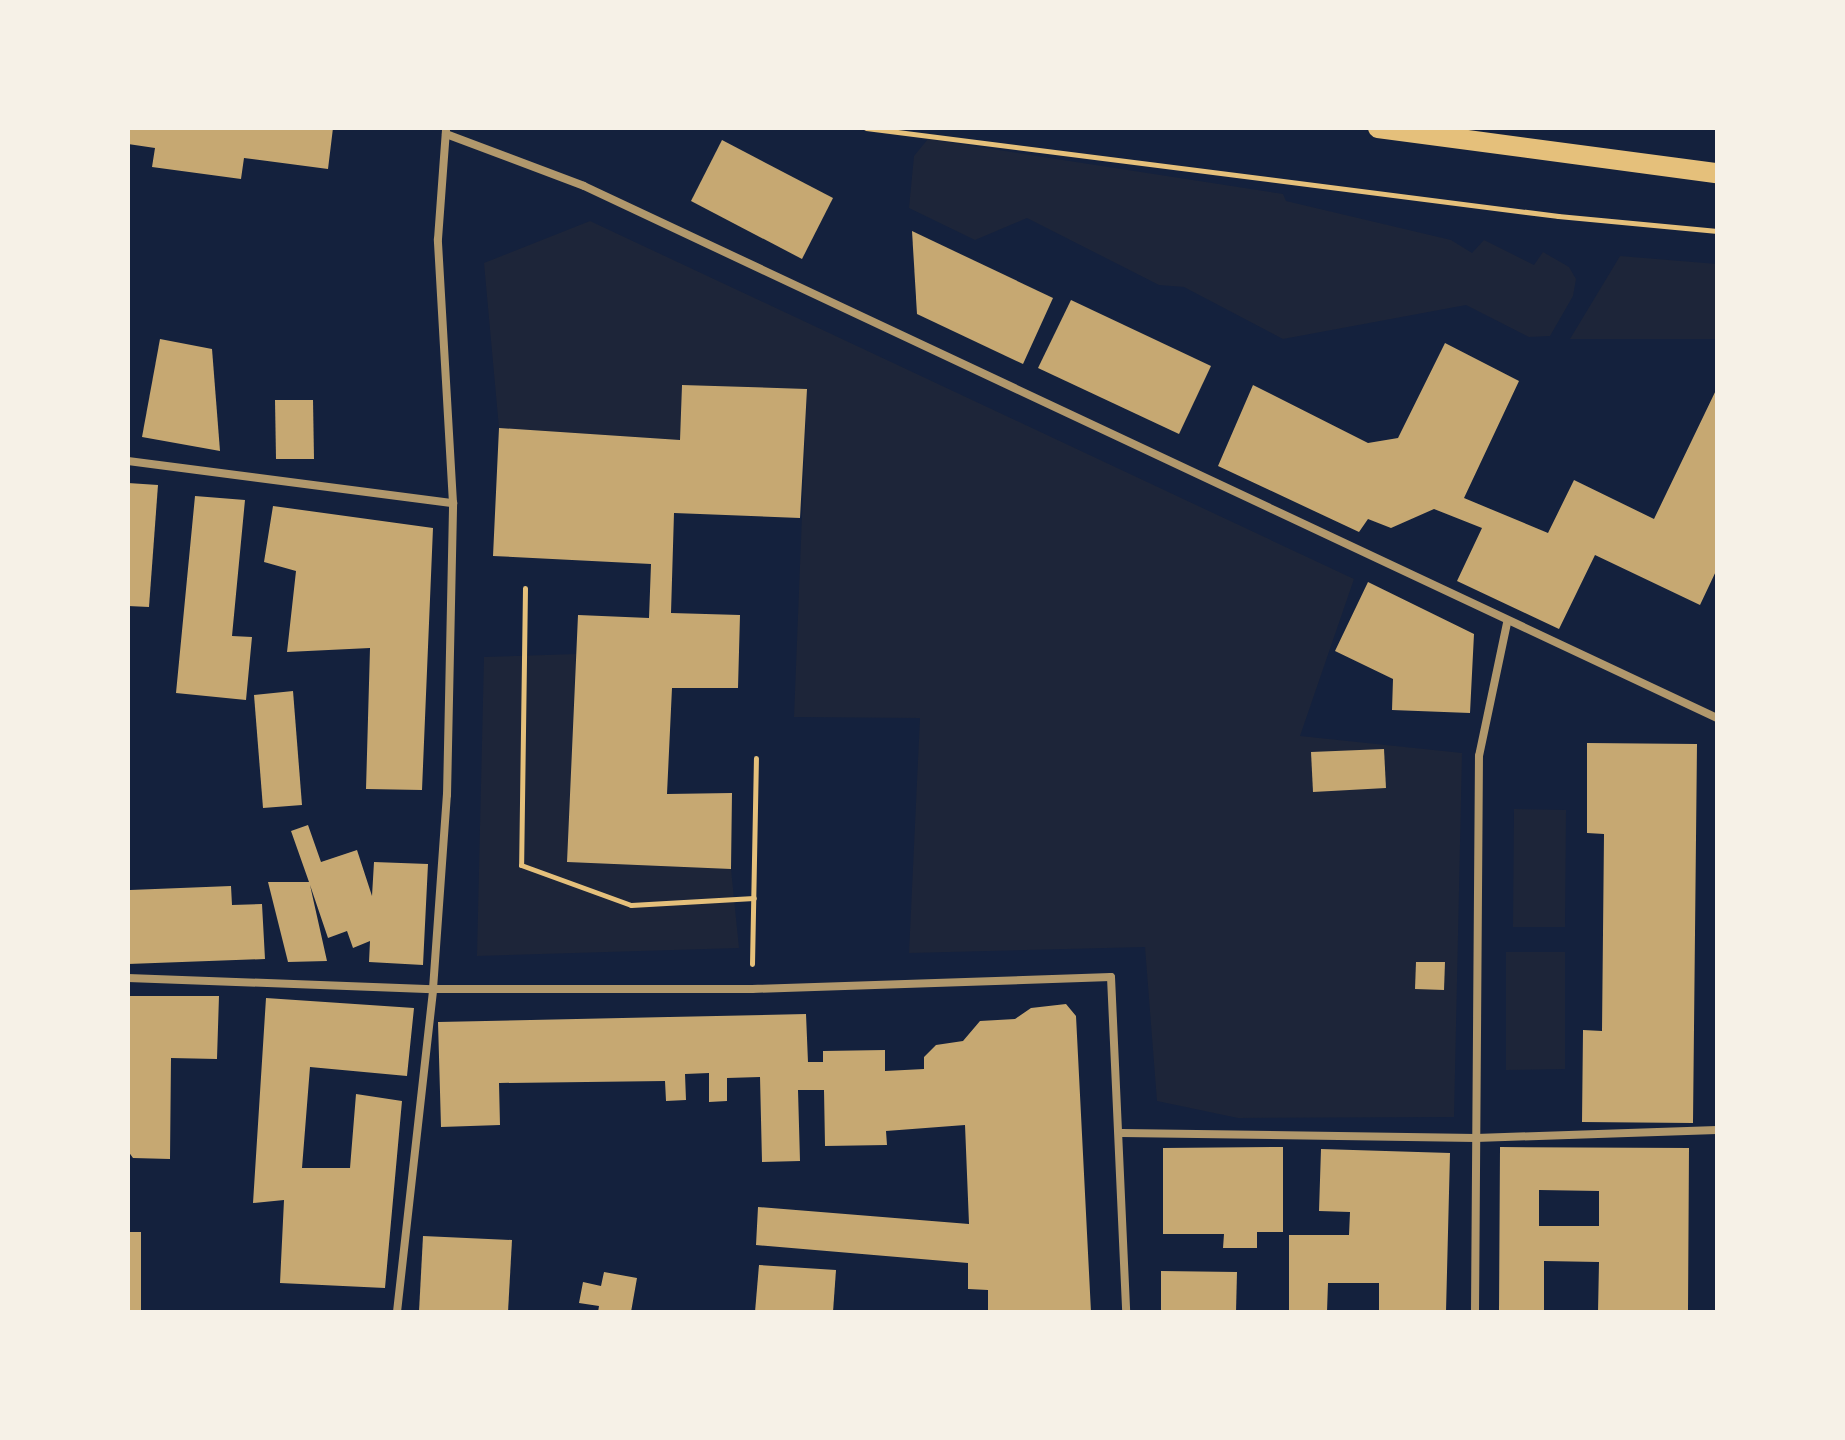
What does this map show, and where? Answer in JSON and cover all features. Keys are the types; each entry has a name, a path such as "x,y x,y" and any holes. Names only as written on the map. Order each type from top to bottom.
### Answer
{"main road":[{"path":"1378,128 1717,173"}],"street":[{"path":"397,1312 433,989 447,795 453,503 438,239 446,131 584,186 1507,623 1717,718"},
{"path":"128,461 453,503"},
{"path":"1475,1312 1479,756 1507,623"},
{"path":"128,978 433,989 752,989 1111,977 1122,1133 1126,1312"},
{"path":"1122,1133 1476,1138 1717,1130"}],"path":[{"path":"866,128 1558,216 1717,231"},
{"path":"525,588 521,865 631,905 754,898"},
{"path":"752,989 756,758"}],"shaded area":[{"path":"928,139 1283,194 1286,201 1451,240 1472,253 1484,240 1534,265 1543,252 1569,267 1576,279 1573,296 1550,336 1529,337 1466,305 1283,339 1184,287 1159,285 1027,218 975,240 909,208 914,156"},
{"path":"590,221 1354,579 1300,736 1462,753 1454,1117 1238,1118 1157,1101 1145,947 909,953 920,718 794,717 807,389 682,385 680,440 499,428 484,263"},
{"path":"1620,256 1717,264 1717,339 1570,339"},
{"path":"576,654 567,862 731,869 739,948 477,956 484,657"},
{"path":"1514,809 1566,810 1565,927 1513,927"},
{"path":"1506,952 1565,952 1565,1069 1506,1070"}],"building":[{"path":"128,128 333,128 328,169 244,158 241,179 152,167 155,148 128,144"},
{"path":"722,140 833,198 802,259 691,201"},
{"path":"912,231 1053,298 1023,364 917,314"},
{"path":"1071,300 1211,366 1179,434 1038,368"},
{"path":"160,339 212,349 220,451 142,437"},
{"path":"1445,343 1519,381 1464,498 1548,533 1574,480 1654,519 1717,388 1717,569 1700,605 1595,555 1559,629 1457,581 1482,528 1434,509 1391,528 1368,519 1359,532 1218,466 1253,385 1368,443 1398,438"},
{"path":"682,385 807,389 800,518 674,513 671,613 740,615 738,688 672,688 667,794 732,793 731,869 567,862 578,615 649,618 651,564 493,556 499,428 680,440"},
{"path":"275,400 313,400 314,459 276,459"},
{"path":"128,483 158,485 149,607 128,606"},
{"path":"195,496 245,500 232,636 252,637 246,700 176,693"},
{"path":"273,506 433,528 422,790 366,789 370,648 287,652 296,571 264,562"},
{"path":"1368,582 1474,634 1470,713 1392,710 1393,679 1335,651"},
{"path":"293,691 302,805 263,808 254,695"},
{"path":"1587,743 1697,744 1693,1123 1582,1122 1583,1030 1602,1031 1604,834 1587,833"},
{"path":"1384,749 1386,788 1313,792 1311,752"},
{"path":"308,825 321,862 357,850 372,896 374,862 428,864 423,965 369,962 370,941 353,948 347,931 328,938 310,885 327,961 288,962 268,882 309,882 291,831"},
{"path":"231,886 232,905 262,904 265,959 128,964 130,890"},
{"path":"1416,962 1445,962 1444,990 1415,989"},
{"path":"128,996 219,996 217,1059 171,1058 170,1159 133,1158 128,1151"},
{"path":"266,998 414,1008 407,1076 310,1067 302,1168 350,1168 356,1094 402,1101 385,1288 280,1283 284,1200 253,1203"},
{"path":"1066,1004 1076,1016 1091,1312 988,1310 988,1290 968,1289 968,1263 756,1245 758,1207 969,1224 965,1125 886,1131 887,1145 825,1146 824,1090 798,1090 800,1161 762,1162 760,1077 727,1078 727,1101 709,1102 709,1073 685,1074 686,1100 666,1101 665,1081 499,1083 500,1125 441,1127 438,1022 806,1014 808,1062 823,1062 823,1051 885,1050 885,1071 924,1069 924,1057 936,1045 963,1041 980,1021 1015,1019 1031,1008"},
{"path":"1283,1147 1283,1232 1257,1232 1257,1248 1223,1248 1224,1234 1163,1234 1163,1148"},
{"path":"1500,1147 1689,1148 1688,1312 1598,1312 1599,1262 1544,1261 1544,1312 1499,1312","holes":["1539,1190 1599,1191 1599,1226 1539,1226"]},
{"path":"1321,1149 1450,1153 1446,1312 1379,1312 1379,1283 1328,1283 1327,1312 1289,1312 1289,1235 1349,1235 1350,1212 1319,1211"},
{"path":"128,1232 141,1232 141,1312 128,1312"},
{"path":"423,1236 512,1240 508,1312 419,1312"},
{"path":"759,1265 836,1270 833,1312 755,1312"},
{"path":"1161,1271 1237,1272 1236,1312 1161,1312"},
{"path":"604,1272 637,1278 631,1312 598,1312 599,1306 579,1303 583,1282 601,1286"}]}
